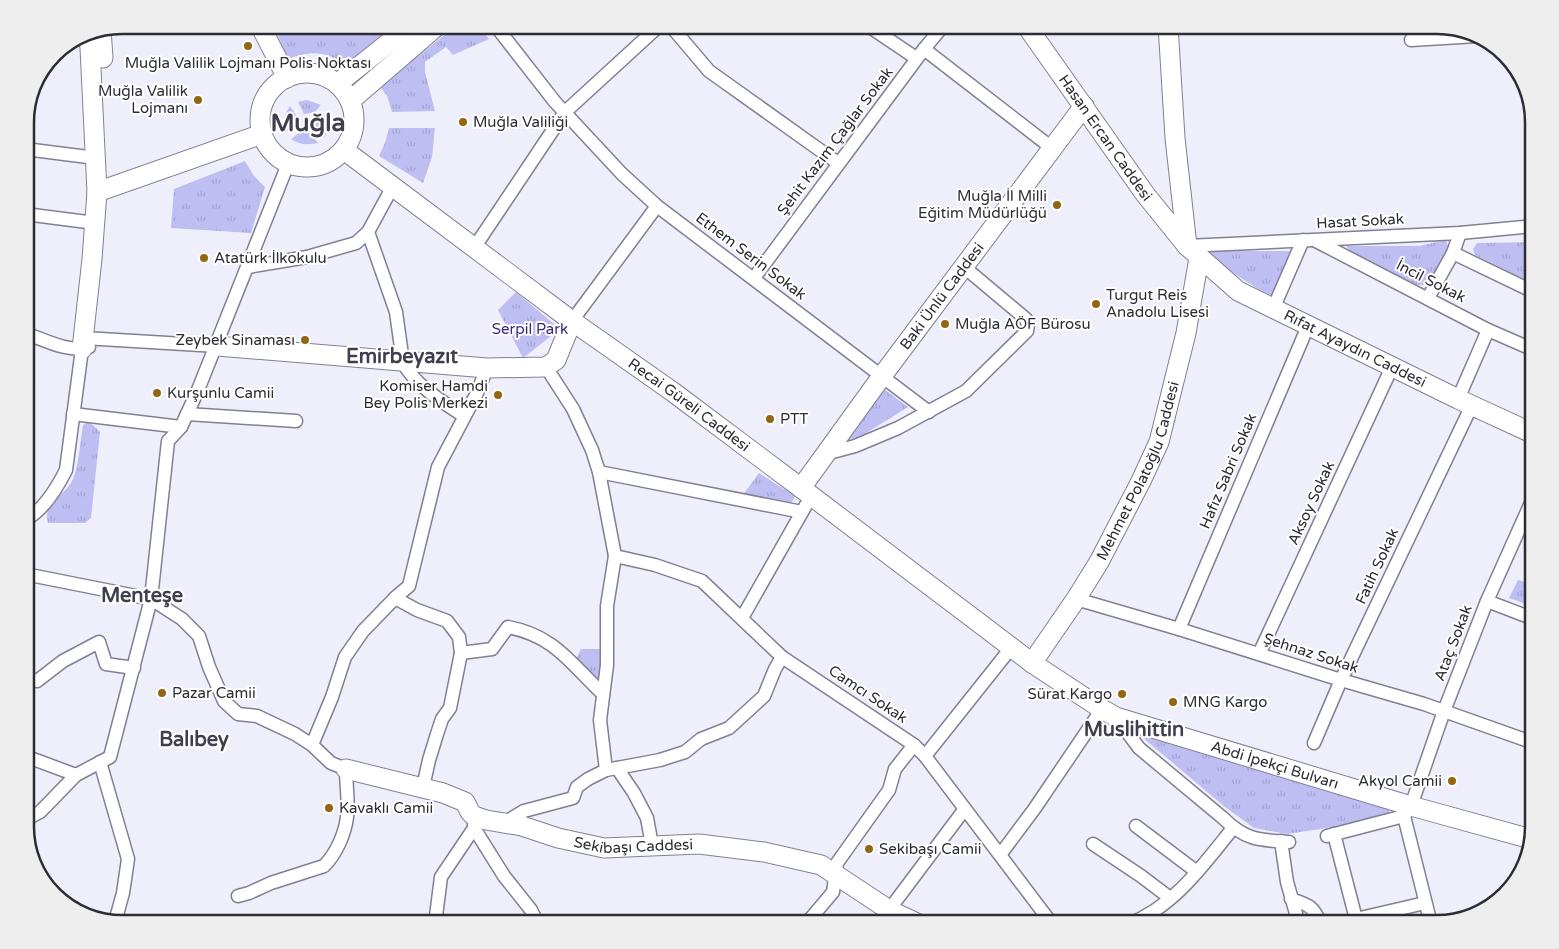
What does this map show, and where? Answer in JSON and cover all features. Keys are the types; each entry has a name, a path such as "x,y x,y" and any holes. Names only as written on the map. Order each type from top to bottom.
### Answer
{"street":[{"path":"265,34 287,78"},
{"path":"337,84 400,34"},
{"path":"350,101 428,34"},
{"name":"Ethem Serin Sokak","path":"501,34 555,102 622,174 657,206 929,412"},
{"path":"474,248 566,112 650,34"},
{"path":"678,34 709,71 838,163"},
{"path":"884,34 920,54 1052,148"},
{"name":"Şehit Kazım Çağlar Sokak","path":"754,278 838,163 937,34"},
{"name":"Hasan Ercan Caddesi","path":"1032,34 1145,194 1193,252"},
{"name":"Mehmet Polatoğlu Caddesi","path":"1032,663 1076,600 1099,562 1141,481 1159,442 1186,332 1193,252 1175,138 1169,34"},
{"path":"34,513 57,488 66,470 73,414 89,343 103,190 101,37"},
{"path":"1411,40 1460,37"},
{"path":"89,40 96,158 103,190 95,223 89,343"},
{"path":"308,73 323,76 337,84 350,101 354,113 354,126 351,138 344,150 336,158 313,168 288,164 272,152 262,134 260,112 270,91 287,78 308,73"},
{"name":"Baki Ünlü Caddesi","path":"804,499 825,454 1084,106"},
{"path":"103,190 262,134"},
{"path":"34,150 96,158"},
{"name":"Recai Güreli Caddesi","path":"344,150 572,321 672,392 804,499 1032,663"},
{"path":"34,815 40,812 76,774 110,757 151,599 166,446 168,441 181,427 217,346 288,164"},
{"path":"248,268 307,257 356,243 368,232 392,186"},
{"path":"34,336 62,347 89,343 217,346 487,368 546,367 556,360 572,321 657,206"},
{"path":"34,215 95,223"},
{"name":"Hasat Sokak","path":"1193,252 1308,240 1460,233 1525,227"},
{"path":"368,232 396,312 403,362 406,368 434,396 464,416"},
{"path":"1428,298 1453,253 1460,233"},
{"path":"1273,309 1308,240"},
{"name":"İncil Sokak","path":"1308,240 1428,298 1488,330 1525,346"},
{"name":"Rıfat Ayaydın Caddesi","path":"1193,252 1238,291 1525,430"},
{"path":"1453,253 1525,288"},
{"path":"825,454 855,446 898,428 966,391 1027,331 1026,319 964,267"},
{"name":"Hafız Sabri Sokak","path":"1179,629 1308,326"},
{"name":"Fatih Sokak","path":"1314,743 1465,402 1488,330"},
{"path":"546,367 573,409 592,450 599,472 615,556 607,606 607,665 600,720 612,769 634,793 647,818 652,845"},
{"name":"Aksoy Sokak","path":"1259,654 1392,367"},
{"path":"312,745 332,697 345,657 364,631 409,586 438,466 477,393 487,368"},
{"path":"73,414 181,427"},
{"path":"187,414 296,421"},
{"path":"599,472 804,499 742,618"},
{"name":"Ataç Sokak","path":"1407,811 1487,601 1525,516"},
{"name":"Camcı Sokak","path":"615,556 655,565 702,581 782,656 914,745 925,756 1045,915"},
{"path":"34,576 151,599 182,619 199,636 208,667 224,701 238,714 257,716 295,734 312,745 331,763 346,769 423,787 465,802 504,876 534,915"},
{"path":"395,598 418,610 447,621 458,637 462,653 450,708 442,719 436,734 428,760 423,787"},
{"name":"Şehnaz Sokak","path":"1076,600 1179,629 1424,704 1525,740"},
{"path":"1487,601 1525,616"},
{"path":"462,653 492,649 508,627 526,631 543,638 557,648 603,694"},
{"path":"34,680 37,681 63,661 99,642 106,664 134,668"},
{"path":"925,756 1011,648"},
{"path":"504,823 524,811 573,798 577,788 588,779 612,769 660,760 685,752 701,738 729,728 764,696 782,656"},
{"name":"Abdi İpekçi Bulvarı","path":"1032,663 1109,713 1407,811 1524,837"},
{"path":"1000,855 1109,713 1139,748 1233,828 1242,834 1260,840 1285,841 1286,882 1296,915"},
{"path":"814,915 833,892 837,874 837,863 889,790 895,769 914,745"},
{"path":"34,759 76,774"},
{"path":"100,762 128,859 123,893 117,915"},
{"path":"238,896 324,866 330,860 342,836 348,817 346,769"},
{"path":"889,910 964,810"},
{"path":"1354,915 1331,835 1407,811 1428,915"},
{"path":"435,915 440,877 474,822"},
{"name":"Sekibaşı Caddesi","path":"474,822 522,826 558,838 604,848 699,844 764,852 821,865 899,915"},
{"path":"1136,826 1197,872"},
{"path":"1146,915 1170,898 1197,872 1233,828"},
{"path":"1093,844 1170,898"},
{"path":"1291,899 1310,905 1317,915"},
{"path":"1379,915 1425,903"}],"green space":[{"path":"277,34 386,34 348,65 319,53 305,54 287,59"},
{"path":"446,34 485,34 489,39 453,55 446,47 425,62 425,72 435,111 392,112 387,96 378,84"},
{"path":"307,100 321,105 315,112 304,114 298,102"},
{"path":"290,106 298,118 296,125 286,132 285,118"},
{"path":"327,113 328,126 324,138 315,127 316,122"},
{"path":"389,128 435,128 432,157 423,183 379,156"},
{"path":"302,131 310,133 318,143 304,144 291,139"},
{"path":"245,161 254,176 265,187 251,233 171,228 174,189"},
{"path":"1446,240 1448,247 1428,285 1417,285 1349,250 1346,246 1419,246"},
{"path":"1525,242 1525,280 1475,255 1473,249 1477,243"},
{"path":"1204,251 1294,251 1272,298 1213,260"},
{"name":"Serpil Park","path":"516,292 560,329 523,358 498,310"},
{"path":"884,389 908,407 863,435 847,440"},
{"path":"87,422 100,432 91,518 85,523 48,523 48,509 69,485 75,474 83,425"},
{"path":"759,473 795,496 790,506 743,495"},
{"path":"1518,580 1525,582 1525,604 1509,598"},
{"path":"581,649 601,649 601,678 595,678 576,659"},
{"path":"1136,732 1392,804 1388,815 1354,824 1287,834 1254,828 1225,807"}],"place":[{"name":"Muğla Valilik Lojmanı Polis Noktası","path":"248,46"},
{"name":"Muğla Valilik Lojmanı","path":"198,100"},
{"name":"Muğla Valiliği","path":"463,122"},
{"name":"Muğla İl Milli Eğitim Müdürlüğü","path":"1057,205"},
{"name":"Atatürk İlkokulu","path":"204,258"},
{"name":"Turgut Reis Anadolu Lisesi","path":"1096,304"},
{"name":"Muğla AÖF Bürosu","path":"945,324"},
{"name":"Zeybek Sinaması","path":"305,340"},
{"name":"Kurşunlu Camii","path":"157,393"},
{"name":"Komiser Hamdi Bey Polis Merkezi","path":"498,395"},
{"name":"PTT","path":"770,419"},
{"name":"Pazar Camii","path":"162,693"},
{"name":"Sürat Kargo","path":"1122,694"},
{"name":"MNG Kargo","path":"1173,702"},
{"name":"Akyol Camii","path":"1452,781"},
{"name":"Kavaklı Camii","path":"329,808"},
{"name":"Sekibaşı Camii","path":"869,849"}],"district":[{"name":"Muğla","path":"308,122"},
{"name":"Emirbeyazıt","path":"402,356"},
{"name":"Menteşe","path":"142,595"},
{"name":"Muslihittin","path":"1134,729"},
{"name":"Balıbey","path":"194,739"}]}
